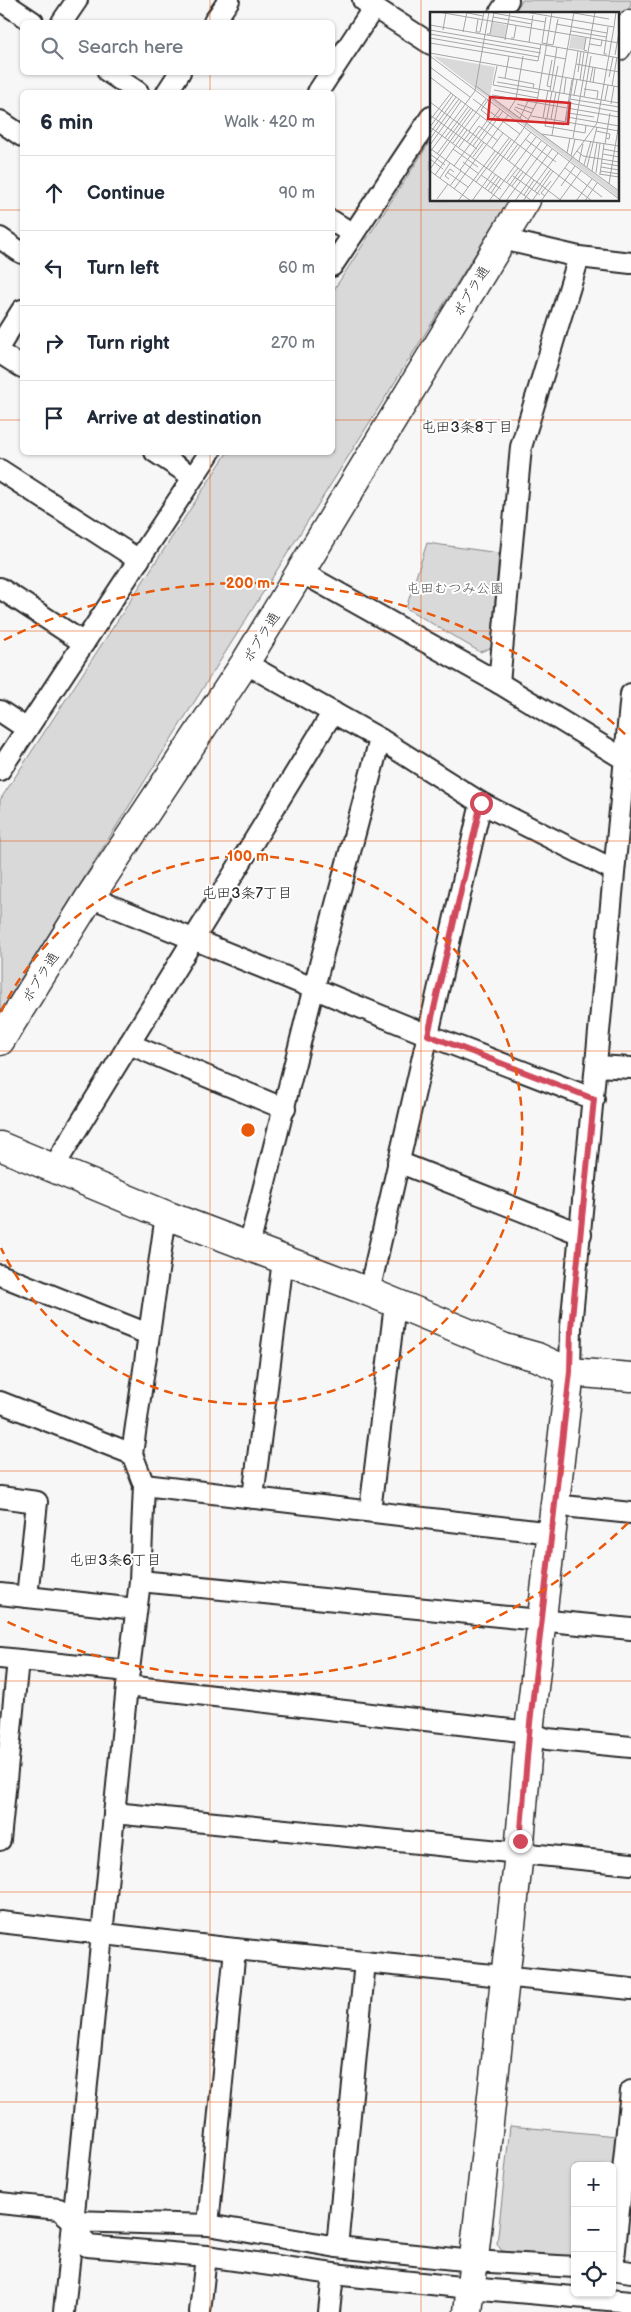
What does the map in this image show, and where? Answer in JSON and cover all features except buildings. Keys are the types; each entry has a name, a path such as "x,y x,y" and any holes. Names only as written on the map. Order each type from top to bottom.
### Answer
{"street":[{"path":"0,0 30,20"},
{"path":"63,20 77,0"},
{"path":"215,20 229,0"},
{"path":"500,12 508,0"},
{"path":"335,66 369,4 430,43"},
{"path":"618,45 631,24"},
{"path":"112,75 135,90"},
{"path":"168,90 178,75"},
{"path":"319,90 330,75"},
{"path":"335,261 430,118"},
{"path":"0,121 20,135"},
{"name":"ポプラ通","path":"0,1041 90,897 244,663 301,572 525,201"},
{"path":"335,223 353,234"},
{"path":"0,238 20,252"},
{"path":"502,239 579,257 631,263"},
{"path":"498,683 521,447 579,257"},
{"path":"0,345 20,313"},
{"path":"0,353 20,366"},
{"path":"160,455 193,477"},
{"path":"0,770 208,455"},
{"path":"0,470 139,560"},
{"path":"301,572 628,759"},
{"path":"0,588 84,642"},
{"path":"244,663 380,739 481,803 614,870"},
{"path":"469,2300 519,1854 529,1732 541,1621 570,1372 571,1328 598,1066 614,870 628,759 631,694"},
{"path":"0,711 27,729"},
{"path":"54,1168 333,712"},
{"path":"249,1246 314,988 380,739"},
{"path":"369,1292 481,803"},
{"path":"90,897 428,1035 594,1099"},
{"path":"129,1044 285,1109"},
{"path":"598,1066 631,1068"},
{"path":"0,1146 166,1215 369,1292 505,1348 538,1358 570,1372 631,1377"},
{"path":"398,1162 581,1234"},
{"path":"64,2312 114,1813 140,1580 144,1485 132,1454 166,1215"},
{"path":"253,1497 283,1260"},
{"path":"0,1274 148,1334"},
{"path":"370,1511 395,1304"},
{"path":"0,1402 132,1454"},
{"path":"144,1485 552,1533"},
{"path":"0,1497 37,1502 26,1597"},
{"path":"554,1505 631,1512"},
{"path":"140,1580 631,1629"},
{"path":"0,1594 136,1609"},
{"path":"0,1840 9,1659 128,1679 529,1732 547,1739 631,1747"},
{"path":"114,1813 631,1864"},
{"path":"0,1922 236,1949 631,1989"},
{"path":"208,2225 236,1949"},
{"path":"337,2247 365,1962"},
{"path":"614,2252 631,2091"},
{"path":"0,2203 59,2209 73,2221 87,2246 206,2256 333,2274 469,2300 610,2305 631,2302"},
{"path":"73,2221 208,2225 337,2247 473,2261 571,2267"},
{"path":"200,2312 206,2256"},
{"path":"616,2270 631,2272"},
{"path":"330,2312 333,2274"}],"green space":[{"path":"522,0 631,0 631,5 618,25 618,12 514,12"},
{"path":"430,142 430,201 508,201 0,1012 0,800 226,455 335,455 335,288"},
{"name":"屯田むつみ公園","path":"427,543 499,553 491,648 480,652 406,608"},
{"path":"510,2126 617,2136 614,2162 571,2162 571,2258 502,2251 497,2244"}],"district":[{"name":"屯田3条8丁目","path":"467,427"},
{"name":"屯田3条7丁目","path":"247,893"},
{"name":"屯田3条6丁目","path":"115,1560"}],"route":[{"path":"481,803 428,1035 594,1099 571,1328 570,1372 530,1723 520,1841"}]}
